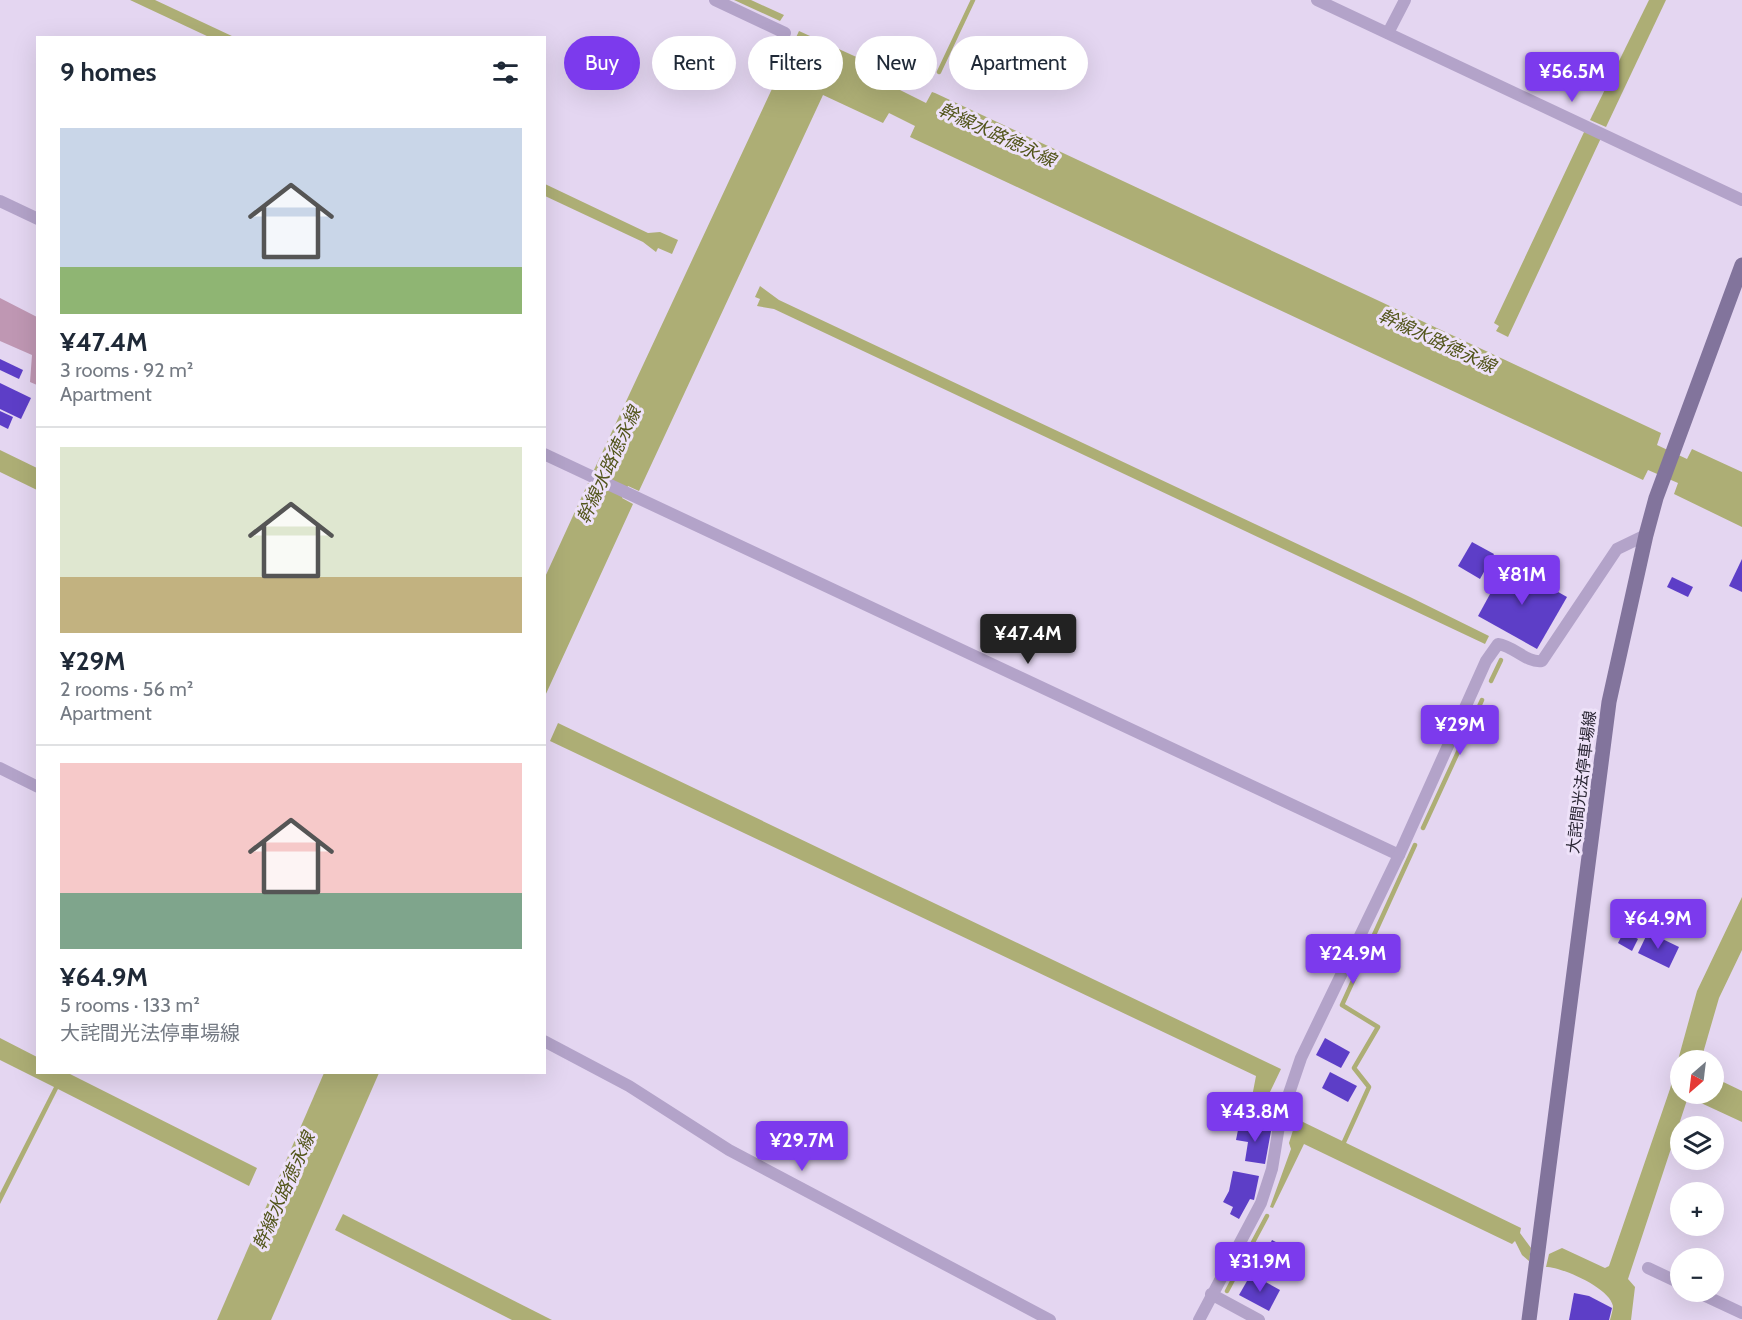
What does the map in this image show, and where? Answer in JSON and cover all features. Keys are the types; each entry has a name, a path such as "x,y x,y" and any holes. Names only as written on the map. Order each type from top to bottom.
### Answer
{"main road":[{"name":"大詫間光法停車場線","path":"1529,1320 1609,702 1646,535 1674,448 1742,265"}],"street":[{"path":"715,0 785,33"},
{"path":"1317,0 1742,200"},
{"path":"1388,33 1405,0"},
{"path":"0,201 36,218"},
{"path":"546,455 1399,855"},
{"path":"1199,1320 1261,1203 1272,1169 1284,1104 1301,1058 1399,855 1486,661 1498,644 1507,645 1534,662 1542,661 1617,549 1646,535"},
{"path":"0,768 36,786"},
{"path":"546,1042 629,1086 729,1150 1050,1320"},
{"path":"1648,1268 1670,1279"},
{"path":"1211,1294 1259,1320"},
{"path":"1718,1302 1742,1313"}],"shaded area":[{"path":"0,298 36,316 36,385 30,382 32,355 0,341"}],"water":[{"path":"130,0 155,0 232,36 207,36"},
{"path":"734,0 751,0 784,15 780,21"},
{"path":"1649,0 1666,0 1606,127 1590,120"},
{"path":"799,31 810,36 797,36"},
{"name":"幹線水路徳永線","path":"843,51 855,56 855,90 900,90 926,103 932,92 935,93 1661,433 1657,445 1687,459 1692,449 1742,472 1742,527 1674,494 1678,483 1648,470 1643,480 910,137 915,126 889,113 883,123 823,95 639,491 628,486 622,498 633,504 546,694 546,575 588,483 599,488 605,476 594,470 771,90 843,90"},
{"path":"1585,130 1601,138 1508,337 1496,331 1499,326 1494,323"},
{"path":"546,184 648,233 660,232 678,240 672,254 658,248 656,252 643,242 546,196"},
{"path":"760,286 779,300 1489,636 1485,644 774,309 757,306 760,299 755,297"},
{"path":"0,450 36,468 36,490 0,472"},
{"path":"558,723 1281,1069 1269,1094 1277,1101 1270,1111 1251,1102 1256,1076 550,741"},
{"path":"1742,897 1742,950 1719,998 1704,1050 1681,1050 1697,991"},
{"path":"0,1038 36,1056 36,1074 70,1074 257,1168 249,1186 58,1089 0,1204 0,1193 54,1087 0,1060"},
{"name":"幹線水路徳永線","path":"324,1074 379,1074 271,1320 217,1320"},
{"path":"1724,1082 1742,1091 1742,1122 1703,1104 1724,1104"},
{"path":"1670,1089 1670,1104 1686,1104 1682,1116 1670,1116 1670,1152 1628,1279 1635,1287 1631,1320 1610,1320 1613,1306 1604,1292 1573,1275 1546,1267 1549,1254 1562,1248 1605,1268 1609,1266"},
{"path":"1290,1113 1301,1121 1521,1228 1520,1233 1531,1248 1529,1261 1522,1255 1515,1241 1512,1244 1304,1144 1273,1208 1270,1207 1291,1149 1289,1143 1294,1127 1288,1119"},
{"path":"343,1214 552,1320 512,1320 335,1230"}],"building":[{"path":"0,359 23,370 19,379 0,370"},
{"path":"0,383 31,398 21,419 0,409"},
{"path":"0,411 13,417 8,429 0,425"},
{"path":"1472,542 1494,554 1480,579 1458,566"},
{"path":"1742,559 1742,592 1729,586"},
{"path":"1507,563 1567,597 1537,649 1478,616"},
{"path":"1672,577 1693,587 1688,597 1667,587"},
{"path":"1624,931 1638,939 1632,951 1618,943"},
{"path":"1648,932 1679,947 1669,968 1638,953"},
{"path":"1325,1038 1350,1052 1341,1068 1316,1055"},
{"path":"1330,1072 1357,1086 1348,1102 1322,1088"},
{"path":"1239,1125 1271,1131 1265,1164 1245,1161 1248,1142 1236,1140"},
{"path":"1233,1171 1259,1176 1254,1200 1250,1199 1239,1219 1230,1214 1233,1207 1223,1202 1229,1191"},
{"path":"1272,1240 1303,1256 1293,1274 1263,1258"},
{"path":"1251,1274 1280,1290 1269,1311 1239,1295"},
{"path":"1574,1293 1589,1296 1612,1308 1609,1320 1569,1320"}],"waterway":[{"path":"939,72 973,0"},
{"path":"1491,681 1501,660"},
{"path":"1423,828 1482,700"},
{"path":"1344,1142 1369,1087 1354,1068 1378,1027 1342,1005 1415,845"},
{"path":"1273,1109 1282,1113"},
{"path":"1227,1291 1267,1216"}]}
